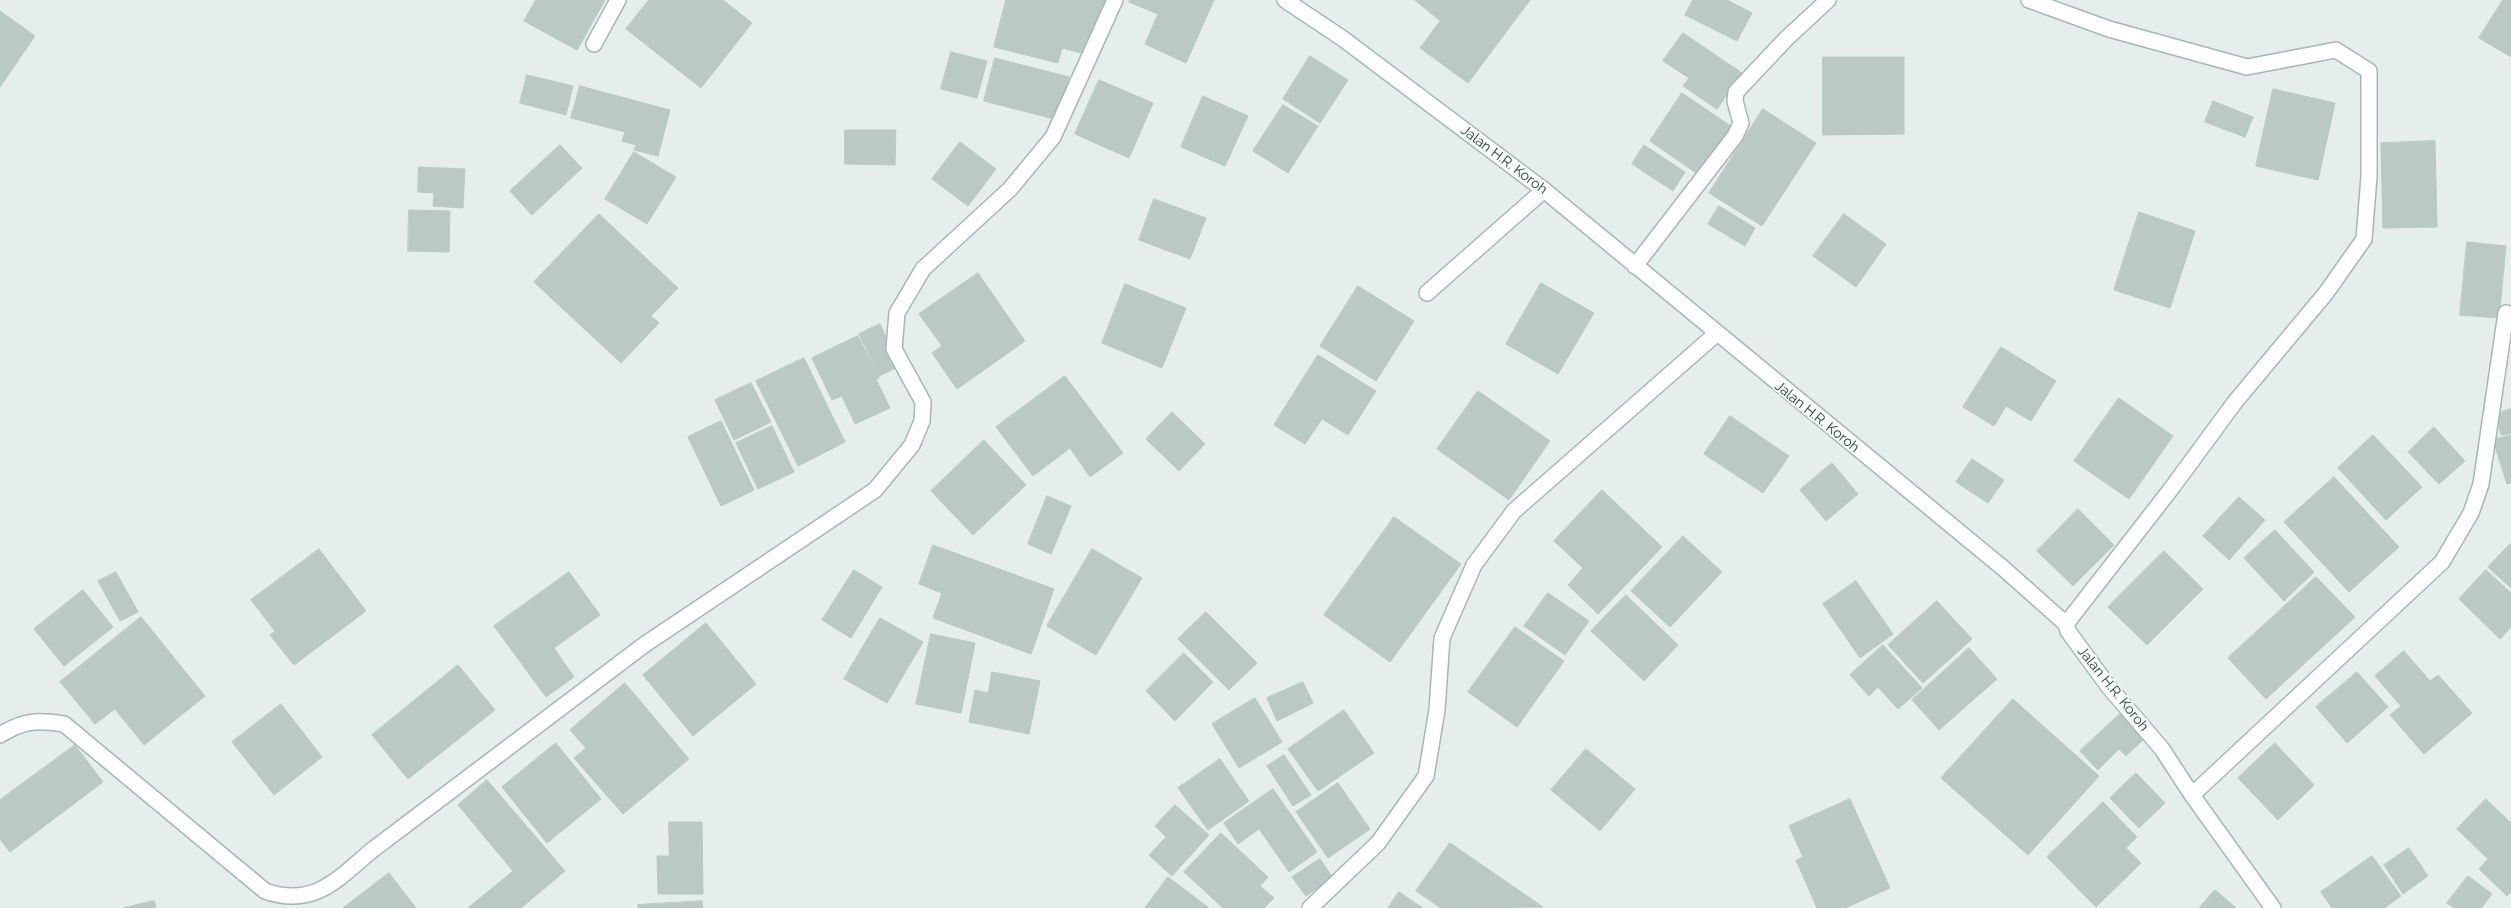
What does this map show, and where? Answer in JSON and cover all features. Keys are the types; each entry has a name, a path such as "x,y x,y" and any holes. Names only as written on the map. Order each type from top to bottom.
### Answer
{"street":[{"path":"594,44 618,0"},
{"path":"0,735 18,724 42,720 64,724 265,891 293,898 308,895 330,886 371,851 644,645 875,490 912,445 922,422 923,402 894,349 897,313 923,269 1010,189 1053,138 1115,0"},
{"name":"Jalan H.R. Koroh","path":"1285,0 1342,38 1544,190 1716,334 2003,568 2066,624 2068,631 2108,686 2162,749 2192,795 2273,908"},
{"path":"1635,266 1735,136 1741,123 1735,101 1736,92 1786,39 1828,0"},
{"path":"2029,0 2109,29 2247,67 2336,50 2369,71 2369,177 2364,239 2326,293 2235,402 2171,489 2066,624"},
{"path":"1427,293 1544,190"},
{"path":"2192,795 2442,562 2471,513 2481,484 2506,313"},
{"path":"1310,908 1378,843 1426,776 1437,710 1442,638 1474,565 1514,511 1716,334"}],"building":[{"path":"536,0 605,0 577,50 524,21"},
{"path":"649,0 723,0 752,23 701,88 626,29"},
{"path":"1006,0 1106,0 1104,8 1101,7 1088,55 1062,48 1058,63 994,47"},
{"path":"1130,0 1214,0 1186,63 1145,44 1158,14 1129,2"},
{"path":"1415,0 1530,0 1468,83 1420,48 1440,21"},
{"path":"1693,0 1727,0 1752,13 1737,41 1685,15"},
{"path":"2503,0 2511,0 2511,57 2479,38"},
{"path":"0,11 35,36 0,87"},
{"path":"1683,33 1742,73 1717,109 1683,86 1689,78 1663,61"},
{"path":"951,52 987,61 977,98 941,89"},
{"path":"1310,56 1348,80 1320,123 1283,99"},
{"path":"1823,57 1904,57 1904,134 1823,135"},
{"path":"995,58 1069,77 1058,120 984,101"},
{"path":"527,75 573,86 566,115 520,103"},
{"path":"1099,80 1153,103 1129,158 1075,134"},
{"path":"580,86 670,110 658,156 634,150 636,145 622,141 625,132 571,118"},
{"path":"2273,89 2335,103 2318,180 2256,166"},
{"path":"1682,93 1735,129 1702,177 1650,141"},
{"path":"1203,96 1248,116 1225,166 1181,147"},
{"path":"2213,101 2253,117 2245,137 2205,122"},
{"path":"1283,105 1318,126 1288,173 1253,151"},
{"path":"1763,109 1816,143 1762,226 1709,193"},
{"path":"845,130 896,130 895,165 845,164"},
{"path":"2435,141 2437,227 2383,228 2381,143"},
{"path":"960,142 996,169 968,206 932,179"},
{"path":"560,145 582,168 532,215 510,191"},
{"path":"1644,145 1685,172 1673,191 1632,164"},
{"path":"634,152 676,177 647,224 605,199"},
{"path":"419,167 465,169 463,208 433,206 434,193 418,192"},
{"path":"1154,199 1206,218 1190,259 1139,240"},
{"path":"1719,206 1755,228 1745,246 1708,224"},
{"path":"409,210 450,211 449,252 408,251"},
{"path":"2139,212 2195,231 2170,308 2114,290"},
{"path":"599,214 678,288 651,316 659,323 621,363 534,282"},
{"path":"1844,214 1886,244 1856,287 1813,256"},
{"path":"2467,242 2506,246 2499,318 2460,315"},
{"path":"978,273 1025,341 957,389 932,353 942,346 919,314"},
{"path":"1541,283 1594,313 1558,374 1506,344"},
{"path":"1125,284 1186,308 1162,368 1102,343"},
{"path":"1358,286 1414,321 1376,381 1320,346"},
{"path":"880,324 900,366 879,376 859,334"},
{"path":"858,336 879,378 876,379 890,408 855,424 842,396 832,400 812,358"},
{"path":"2001,347 2056,381 2031,421 2006,406 1994,426 1963,407"},
{"path":"1318,355 1376,391 1348,435 1322,419 1305,444 1274,425"},
{"path":"804,358 845,442 798,466 756,381"},
{"path":"1065,376 1123,453 1090,477 1070,448 1033,476 996,427"},
{"path":"751,383 771,422 734,440 715,400"},
{"path":"1478,391 1550,441 1509,500 1437,449"},
{"path":"2119,398 2173,436 2129,499 2074,461"},
{"path":"2511,409 2511,433 2501,435 2496,414"},
{"path":"1172,412 1205,444 1179,471 1146,439"},
{"path":"1730,416 1789,456 1763,493 1704,454"},
{"path":"721,421 754,490 721,506 688,437"},
{"path":"772,426 794,472 758,489 736,443"},
{"path":"2434,427 2465,461 2439,484 2408,452"},
{"path":"2373,435 2422,487 2386,520 2338,468"},
{"path":"2511,435 2511,483 2507,484 2493,440"},
{"path":"984,440 1026,485 973,535 931,491"},
{"path":"1972,459 2004,480 1988,503 1956,482"},
{"path":"1832,463 1858,494 1826,521 1800,490"},
{"path":"2334,477 2399,547 2349,592 2284,522"},
{"path":"1602,490 1662,547 1598,614 1568,585 1583,568 1554,541"},
{"path":"1047,496 1071,506 1051,554 1028,544"},
{"path":"2239,497 2265,520 2229,560 2203,536"},
{"path":"2078,509 2114,545 2073,586 2037,551"},
{"path":"1394,517 1461,564 1390,662 1324,615"},
{"path":"2275,530 2314,572 2284,601 2244,558"},
{"path":"1683,536 1722,572 1670,627 1631,591"},
{"path":"2511,543 2511,588 2488,567"},
{"path":"933,545 1054,589 1031,654 933,618 942,593 919,584"},
{"path":"319,549 366,611 294,665 270,635 275,631 251,600"},
{"path":"1092,549 1142,578 1096,655 1047,626"},
{"path":"2164,551 2203,589 2147,645 2108,607"},
{"path":"854,570 882,587 851,638 822,620"},
{"path":"2486,570 2511,593 2511,627 2500,639 2459,599"},
{"path":"116,572 138,612 120,621 98,581"},
{"path":"569,572 600,615 554,648 574,677 546,697 494,626"},
{"path":"2316,577 2355,617 2266,699 2228,658"},
{"path":"1856,581 1893,634 1860,658 1823,604"},
{"path":"83,590 113,627 64,666 34,629"},
{"path":"1548,593 1589,621 1565,655 1524,626"},
{"path":"1626,595 1678,645 1644,681 1591,631"},
{"path":"1937,601 1972,639 1923,683 1888,645"},
{"path":"1206,612 1257,663 1229,690 1178,639"},
{"path":"141,617 205,696 144,745 115,709 95,724 60,682"},
{"path":"880,618 923,642 887,703 844,679"},
{"path":"706,623 756,684 693,736 643,675"},
{"path":"1515,627 1564,661 1517,727 1468,692"},
{"path":"931,634 975,643 961,713 916,704"},
{"path":"1883,645 1922,688 1898,709 1878,687 1869,696 1850,675"},
{"path":"1969,648 1997,679 1939,730 1912,700"},
{"path":"2404,651 2430,681 2438,675 2472,713 2424,754 2390,715 2401,706 2375,676"},
{"path":"1184,653 1213,682 1175,721 1146,691"},
{"path":"458,665 495,710 408,779 372,735"},
{"path":"992,672 1040,681 1029,734 969,722 975,690 988,693"},
{"path":"2357,672 2388,707 2347,743 2316,707"},
{"path":"1303,682 1313,703 1277,721 1267,698"},
{"path":"625,683 689,759 623,814 574,758 586,748 570,730"},
{"path":"1255,698 1282,742 1239,768 1212,724"},
{"path":"2013,699 2099,776 2028,855 1941,778"},
{"path":"281,704 322,757 274,795 232,742"},
{"path":"1344,710 1374,753 1318,791 1288,749"},
{"path":"2121,713 2145,738 2126,756 2119,749 2098,770 2080,751"},
{"path":"556,743 601,799 547,843 502,787"},
{"path":"2275,743 2314,785 2278,820 2238,778"},
{"path":"75,745 103,782 10,852 0,839 0,800"},
{"path":"1586,749 1635,789 1600,831 1551,790"},
{"path":"1284,755 1311,795 1293,806 1267,766"},
{"path":"1220,759 1249,801 1208,830 1178,788"},
{"path":"2136,773 2165,803 2139,828 2110,798"},
{"path":"487,780 565,871 521,908 468,908 513,871 458,805"},
{"path":"1338,783 1370,829 1328,858 1296,812"},
{"path":"1273,789 1317,852 1289,872 1259,829 1238,844 1224,823"},
{"path":"1850,799 1890,888 1845,908 1817,908 1796,860 1803,857 1789,826"},
{"path":"2486,799 2511,823 2511,892 2507,896 2479,869 2488,859 2457,829"},
{"path":"2103,802 2137,837 2126,848 2141,863 2096,907 2047,857"},
{"path":"1175,805 1209,835 1172,876 1149,855 1166,837 1155,826"},
{"path":"669,822 702,822 703,894 658,894 657,856 669,856"},
{"path":"1221,833 1268,877 1260,886 1274,898 1264,908 1223,908 1184,872"},
{"path":"1450,843 1543,907 1441,908 1416,891"},
{"path":"2409,848 2428,876 2403,894 2384,865"},
{"path":"2372,856 2401,896 2384,908 2332,908 2321,892"},
{"path":"1320,859 1333,878 1306,896 1292,877"},
{"path":"389,873 416,908 343,908"},
{"path":"2468,876 2492,894 2481,908 2454,908 2447,903"},
{"path":"1168,877 1209,908 1145,908"},
{"path":"2215,890 2236,908 2199,908"},
{"path":"1399,892 1423,908 1388,908"},
{"path":"154,901 156,908 123,908"},
{"path":"702,901 703,908 638,908 638,905"}]}
